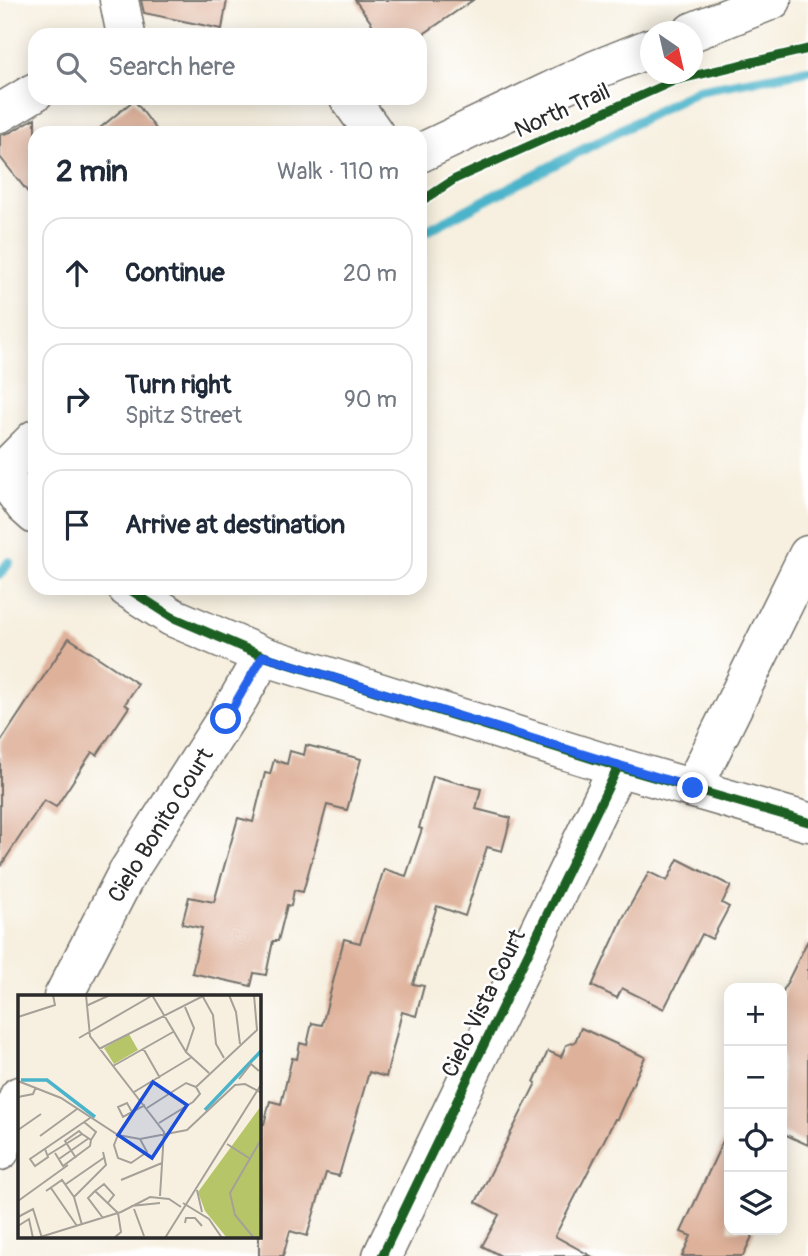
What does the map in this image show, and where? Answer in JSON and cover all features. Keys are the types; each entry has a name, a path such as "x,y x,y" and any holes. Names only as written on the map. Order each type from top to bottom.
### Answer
{"street":[{"path":"119,0 125,28"},
{"path":"703,28 772,0"},
{"path":"427,150 595,70 640,52"},
{"path":"0,113 28,96"},
{"path":"354,105 369,126"},
{"path":"28,446 0,473 28,509"},
{"path":"693,788 808,555"},
{"path":"138,595 172,617 263,656 808,822"},
{"name":"Cielo Bonito Court","path":"64,995 127,873 226,719 263,656"},
{"name":"Cielo Vista Court","path":"382,1256 618,766"},
{"path":"0,1151 18,1100"}],"building":[{"path":"141,0 227,0 222,28 144,13"},
{"path":"355,0 473,0 427,32 427,28 375,28"},
{"path":"128,105 138,105 154,126 102,126"},
{"path":"35,118 35,126 28,126 28,192 0,157 0,135 11,132"},
{"path":"69,638 138,684 125,704 129,707 97,755 92,752 56,807 44,800 0,867 0,743"},
{"path":"306,745 361,759 347,810 327,805 303,892 294,890 291,906 287,905 278,941 273,941 266,975 254,973 251,986 192,973 202,928 182,924 189,897 214,902 238,818 253,822 265,773 270,774 274,760 287,764 290,751 304,755"},
{"path":"433,776 481,789 476,809 511,818 502,851 487,847 465,916 437,906 413,984 424,986 416,1016 402,1012 386,1077 369,1072 339,1176 326,1173 307,1236 290,1231 283,1256 259,1256 261,1123 264,1124 270,1101 281,1104 292,1058 297,1059 300,1043 307,1045 312,1023 322,1025 344,939 360,943 384,869 406,876 422,829 419,828"},
{"path":"678,859 731,886 722,903 729,907 712,939 702,934 664,1009 622,988 617,998 592,986 623,918 649,872 667,881"},
{"path":"808,940 808,1145 787,1135 787,983"},
{"path":"581,1028 645,1057 617,1119 555,1236 591,1256 501,1256 482,1246 499,1215 476,1202 536,1083 534,1082 548,1051 561,1057 566,1045 575,1042"},
{"path":"724,1139 724,1235 753,1235 743,1256 682,1256 691,1236 681,1232"}],"waterway":[{"path":"427,230 698,90 808,70"},
{"path":"0,574 9,562"}],"cycle path":[{"name":"North Trail","path":"427,197 455,179 676,80 808,49"},
{"path":"138,595 172,617 263,656 618,767 808,822"},
{"path":"382,1256 618,767"}],"route":[{"path":"226,719 263,656 693,788"}]}
